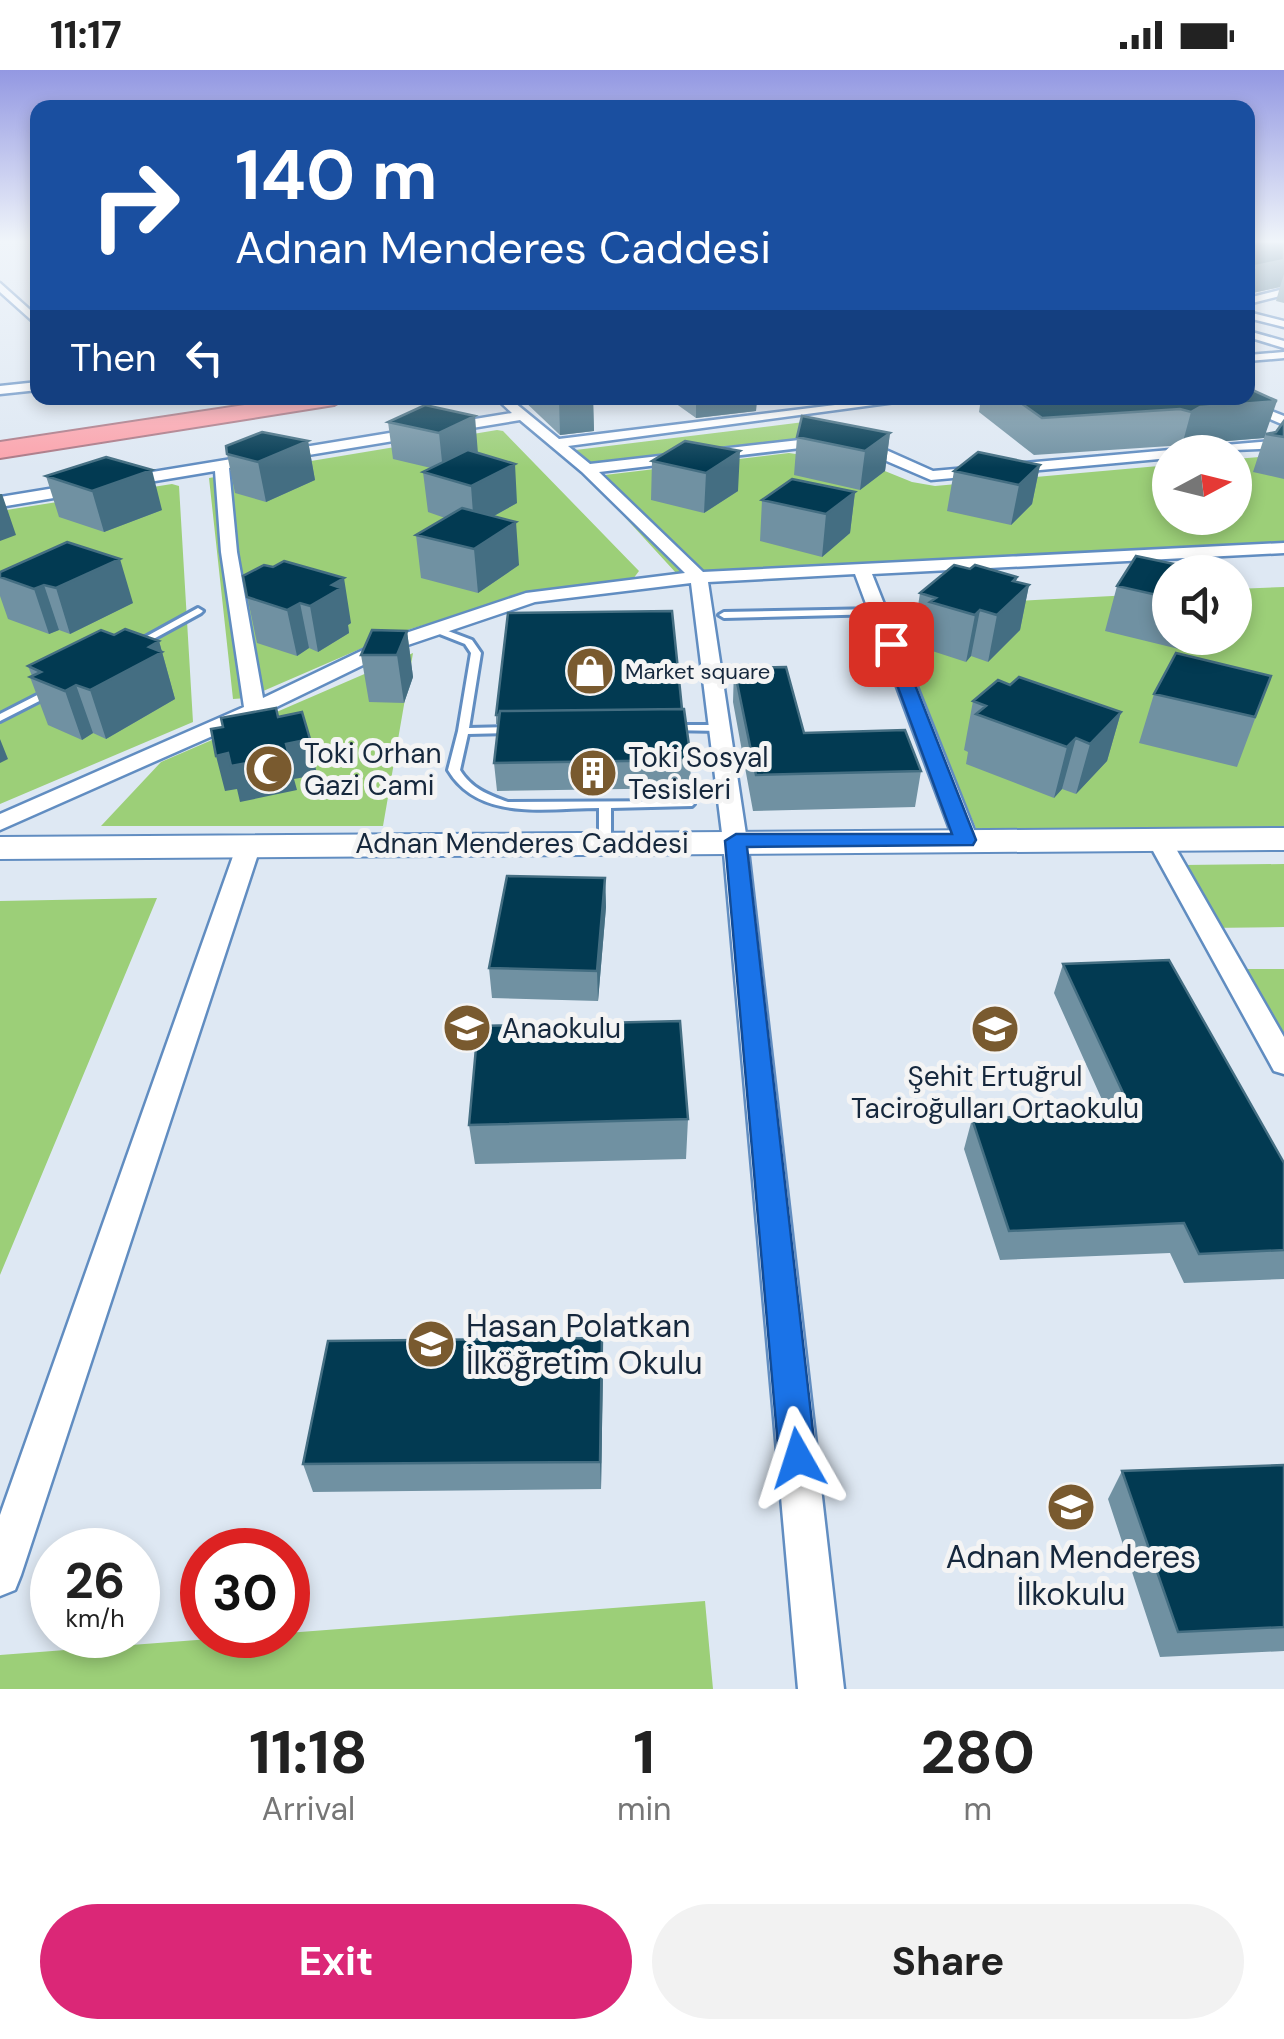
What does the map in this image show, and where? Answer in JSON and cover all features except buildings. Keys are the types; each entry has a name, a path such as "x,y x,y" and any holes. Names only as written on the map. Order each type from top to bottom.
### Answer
{"highway":[{"path":"0,439 219,405"},
{"path":"0,450 289,405"}],"street":[{"path":"1258,318 1284,324"},
{"path":"1255,336 1284,345"},
{"path":"1255,357 1284,355"},
{"path":"0,390 30,387"},
{"path":"558,443 863,405"},
{"path":"1245,405 1284,421"},
{"path":"0,502 222,468 513,406 587,469 700,578 736,841 821,1689"},
{"path":"587,469 826,441 872,449 931,476 1152,456"},
{"path":"1252,447 1284,444"},
{"path":"222,468 228,552 255,710"},
{"path":"0,823 255,710 389,645 532,597 700,578 1284,548"},
{"path":"862,570 966,840"},
{"name":"Adnan Menderes Caddesi","path":"0,848 1284,839"},
{"path":"1159,840 1284,1063"},
{"path":"0,1575 249,845"}],"lane":[{"path":"116,656 198,611"},
{"path":"724,615 878,612"},
{"path":"435,630 469,642 476,653 454,770 458,779 478,795 508,805 688,804"},
{"path":"0,718 66,682"},
{"path":"661,728 720,728"},
{"path":"463,731 522,730"},
{"path":"605,804 605,842"}],"green space":[{"path":"804,422 796,444 577,467 559,452"},
{"path":"503,431 639,571 633,579 529,594 397,633 247,698 233,699 209,478"},
{"path":"789,453 870,465 912,482 935,486 1152,467 1152,535 1252,535 1252,458 1284,455 1284,549 765,581 696,579 677,574 588,477"},
{"path":"179,486 193,722 0,804 0,511"},
{"path":"1284,587 1284,828 978,833 883,608 1152,594 1152,655 1252,655 1252,588"},
{"path":"413,653 383,826 101,826 161,762"},
{"path":"1284,864 1284,927 1208,928 1183,865"},
{"path":"157,898 0,1275 0,901"},
{"path":"1238,969 1284,969 1284,1047"},
{"path":"705,1601 713,1689 0,1689 0,1655 160,1658 160,1643 180,1641 180,1658 310,1658 310,1631"}],"place":[{"name":"Market square","path":"590,671"},
{"name":"Toki Orhan Gazi Cami","path":"269,769"},
{"name":"Toki Sosyal Tesisleri","path":"593,773"},
{"name":"Anaokulu","path":"467,1028"},
{"name":"Şehit Ertuğrul Taciroğulları Ortaokulu","path":"995,1029"},
{"name":"Hasan Polatkan İlköğretim Okulu","path":"431,1344"},
{"name":"Adnan Menderes İlkokulu","path":"1071,1507"}],"route":[{"path":"798,1458 736,841 966,840 891,644"}]}
